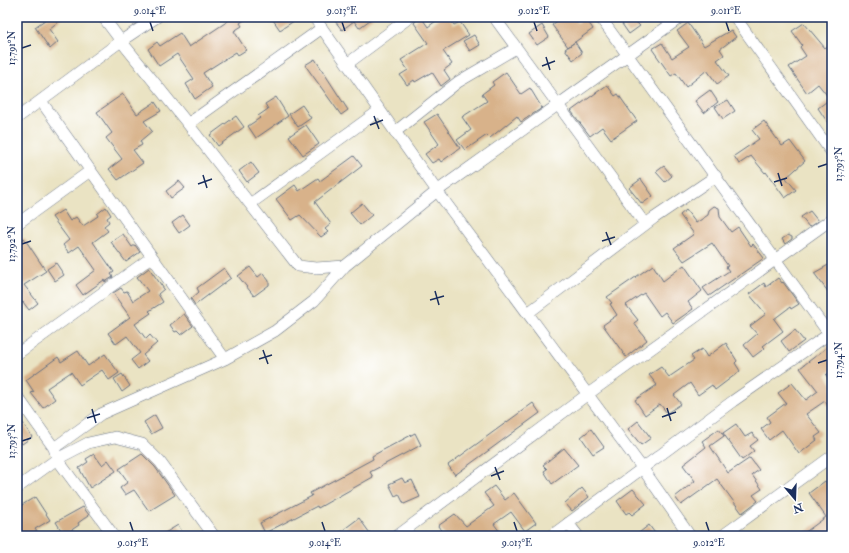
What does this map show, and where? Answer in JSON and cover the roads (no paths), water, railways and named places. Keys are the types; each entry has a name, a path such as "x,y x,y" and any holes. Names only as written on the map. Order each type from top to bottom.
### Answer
{"street":[{"path":"102,17 188,124 298,266 316,268 345,266"},
{"path":"17,118 121,41 157,17"},
{"path":"314,17 437,191 528,312 690,536"},
{"path":"347,64 410,17"},
{"path":"494,17 645,224"},
{"path":"551,536 733,401 831,336 600,17"},
{"path":"54,448 101,414 225,359 275,331 314,301 345,266 437,191 627,54 681,17"},
{"path":"734,17 832,153"},
{"path":"188,124 322,28"},
{"path":"395,132 458,82 516,48"},
{"path":"40,101 225,359"},
{"path":"250,204 380,110"},
{"path":"17,224 90,171"},
{"path":"528,312 645,224 716,176"},
{"path":"397,536 588,394 832,220"},
{"path":"17,354 152,257"},
{"path":"17,396 54,448 57,459 114,536"},
{"path":"17,488 57,459 88,443 116,437 142,444 160,462 214,536"},
{"path":"722,536 832,456"},
{"path":"568,523 578,536"}]}
